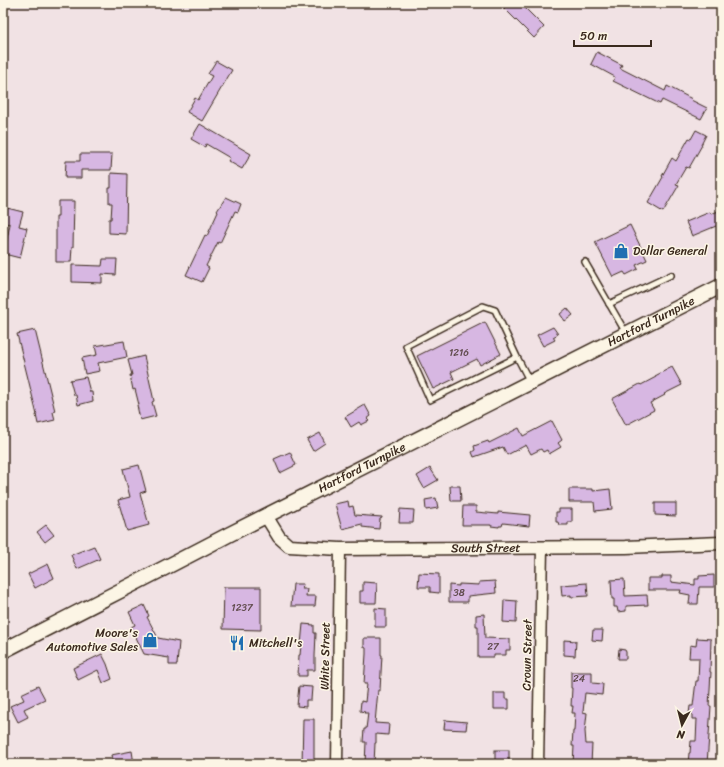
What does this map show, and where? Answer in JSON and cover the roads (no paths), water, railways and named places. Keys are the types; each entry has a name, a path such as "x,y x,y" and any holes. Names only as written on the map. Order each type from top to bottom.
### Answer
{"main road":[{"name":"Hartford Turnpike","path":"3,651 721,286"}],"street":[{"name":"South Street","path":"266,516 279,536 289,546 340,549 626,547 721,543"},
{"name":"Crown Street","path":"538,764 542,547"},
{"name":"White Street","path":"337,764 340,549"}],"lane":[{"path":"585,262 627,334"},
{"path":"609,304 671,275"},
{"path":"517,357 430,400 406,346 483,306 495,310 530,383"}],"place":[{"name":"Dollar General","path":"621,251"},
{"name":"Moore's Automotive Sales","path":"150,640"},
{"name":"Mitchell's","path":"237,643"}]}
